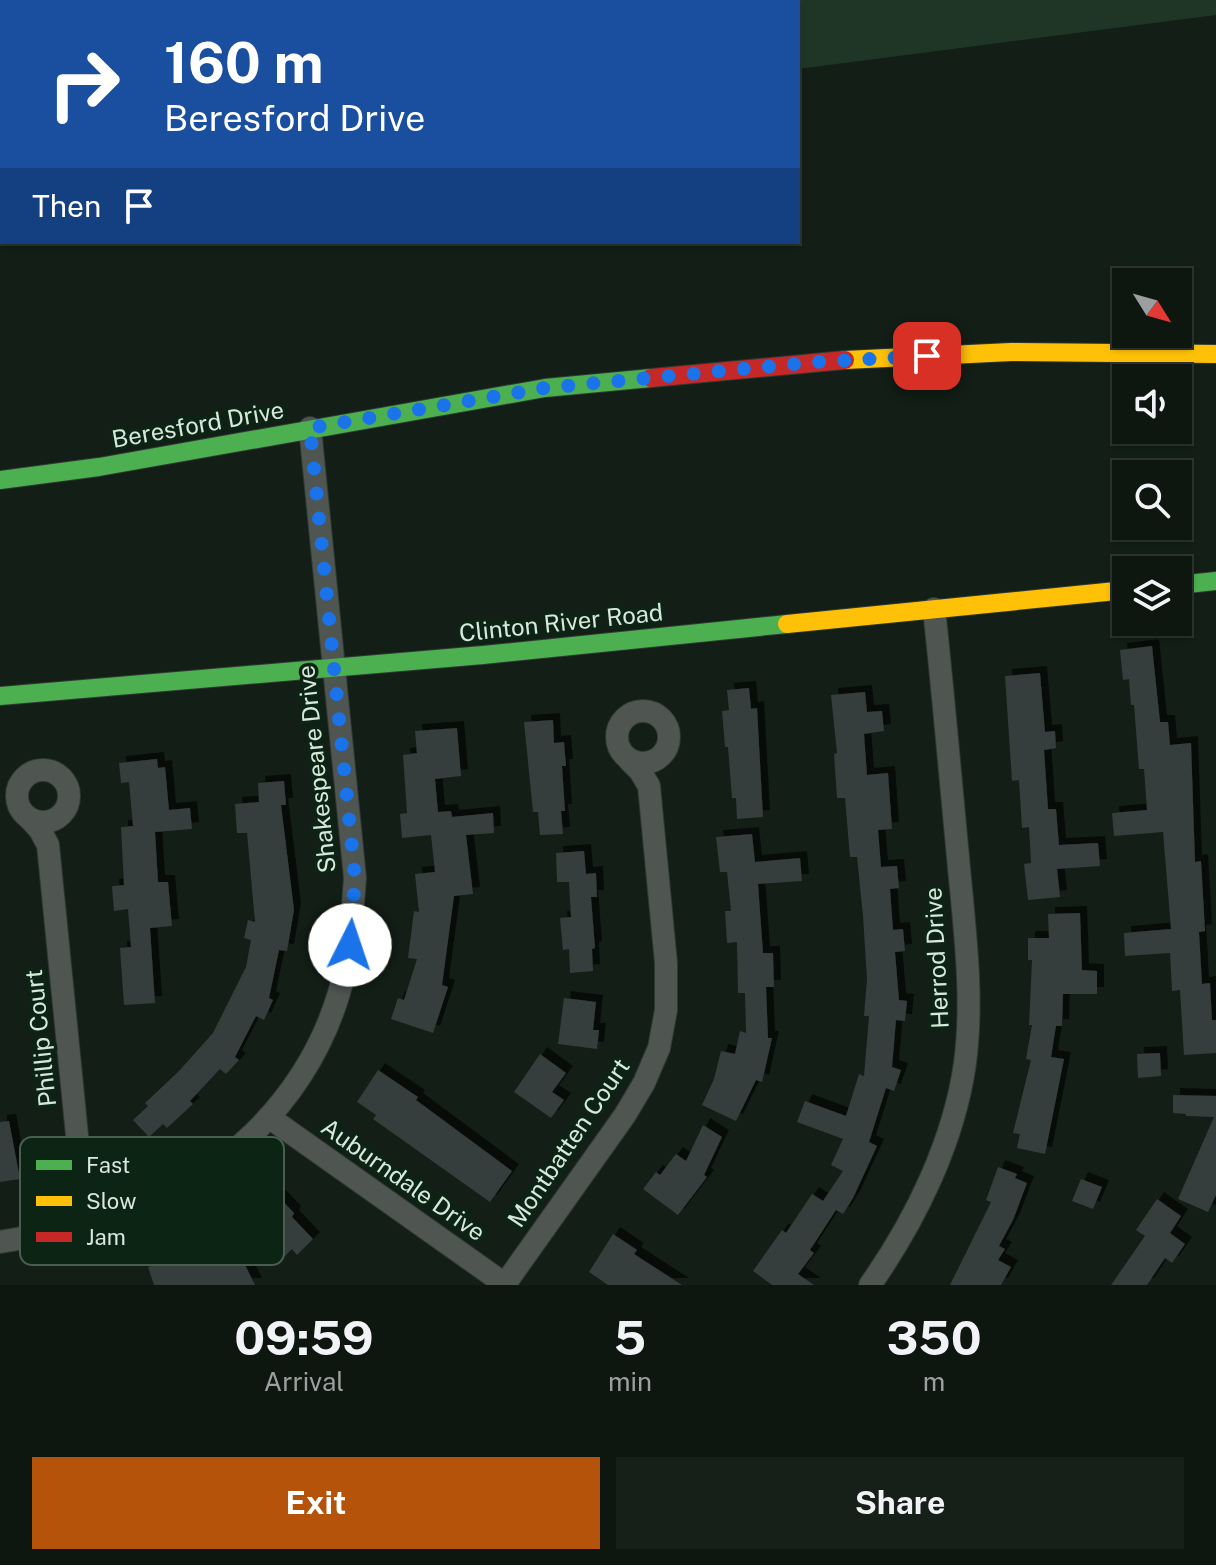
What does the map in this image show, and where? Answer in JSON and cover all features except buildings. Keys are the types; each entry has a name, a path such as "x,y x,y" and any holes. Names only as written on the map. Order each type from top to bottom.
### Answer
{"street":[{"name":"Beresford Drive","path":"0,480 99,467 545,388 815,362 1011,352 1216,354"},
{"name":"Shakespeare Drive","path":"253,1137 286,1098 318,1047 339,994 350,945 355,878 310,428"},
{"path":"1192,584 1216,581"},
{"name":"Clinton River Road","path":"0,696 483,655 1112,591"},
{"name":"Herrod Drive","path":"870,1285 912,1215 937,1163 965,1066 969,1017 962,908 934,609"},
{"name":"Montbatten Court","path":"506,1284 625,1115 644,1083 659,1048 666,1010 666,963 649,786 640,771 623,754 617,737 622,721 636,711 653,712 666,723 670,740 649,786"},
{"path":"629,760 646,763 662,756"},
{"name":"Phillip Court","path":"48,845 67,808 70,791 61,776 45,769 29,774 18,787 18,804 40,830 48,845 77,1137"},
{"path":"29,818 46,822 62,815"},
{"name":"Auburndale Drive","path":"270,1118 506,1284"},
{"name":"Shakespeare Drive","path":"0,1242 20,1238"}],"green space":[{"path":"800,0 1216,0 1216,15 800,69"}],"traffic: fast":[{"path":"0,480 99,467 545,388 651,378"},
{"path":"1192,584 1216,581"},
{"path":"0,696 483,655 787,624"}],"traffic: slow":[{"path":"845,360 1011,352 1216,354"},
{"path":"787,624 1112,591"}],"traffic: jam":[{"path":"651,378 845,360"}],"route":[{"path":"350,945 355,878 310,428 545,388 815,362 927,356"}]}
